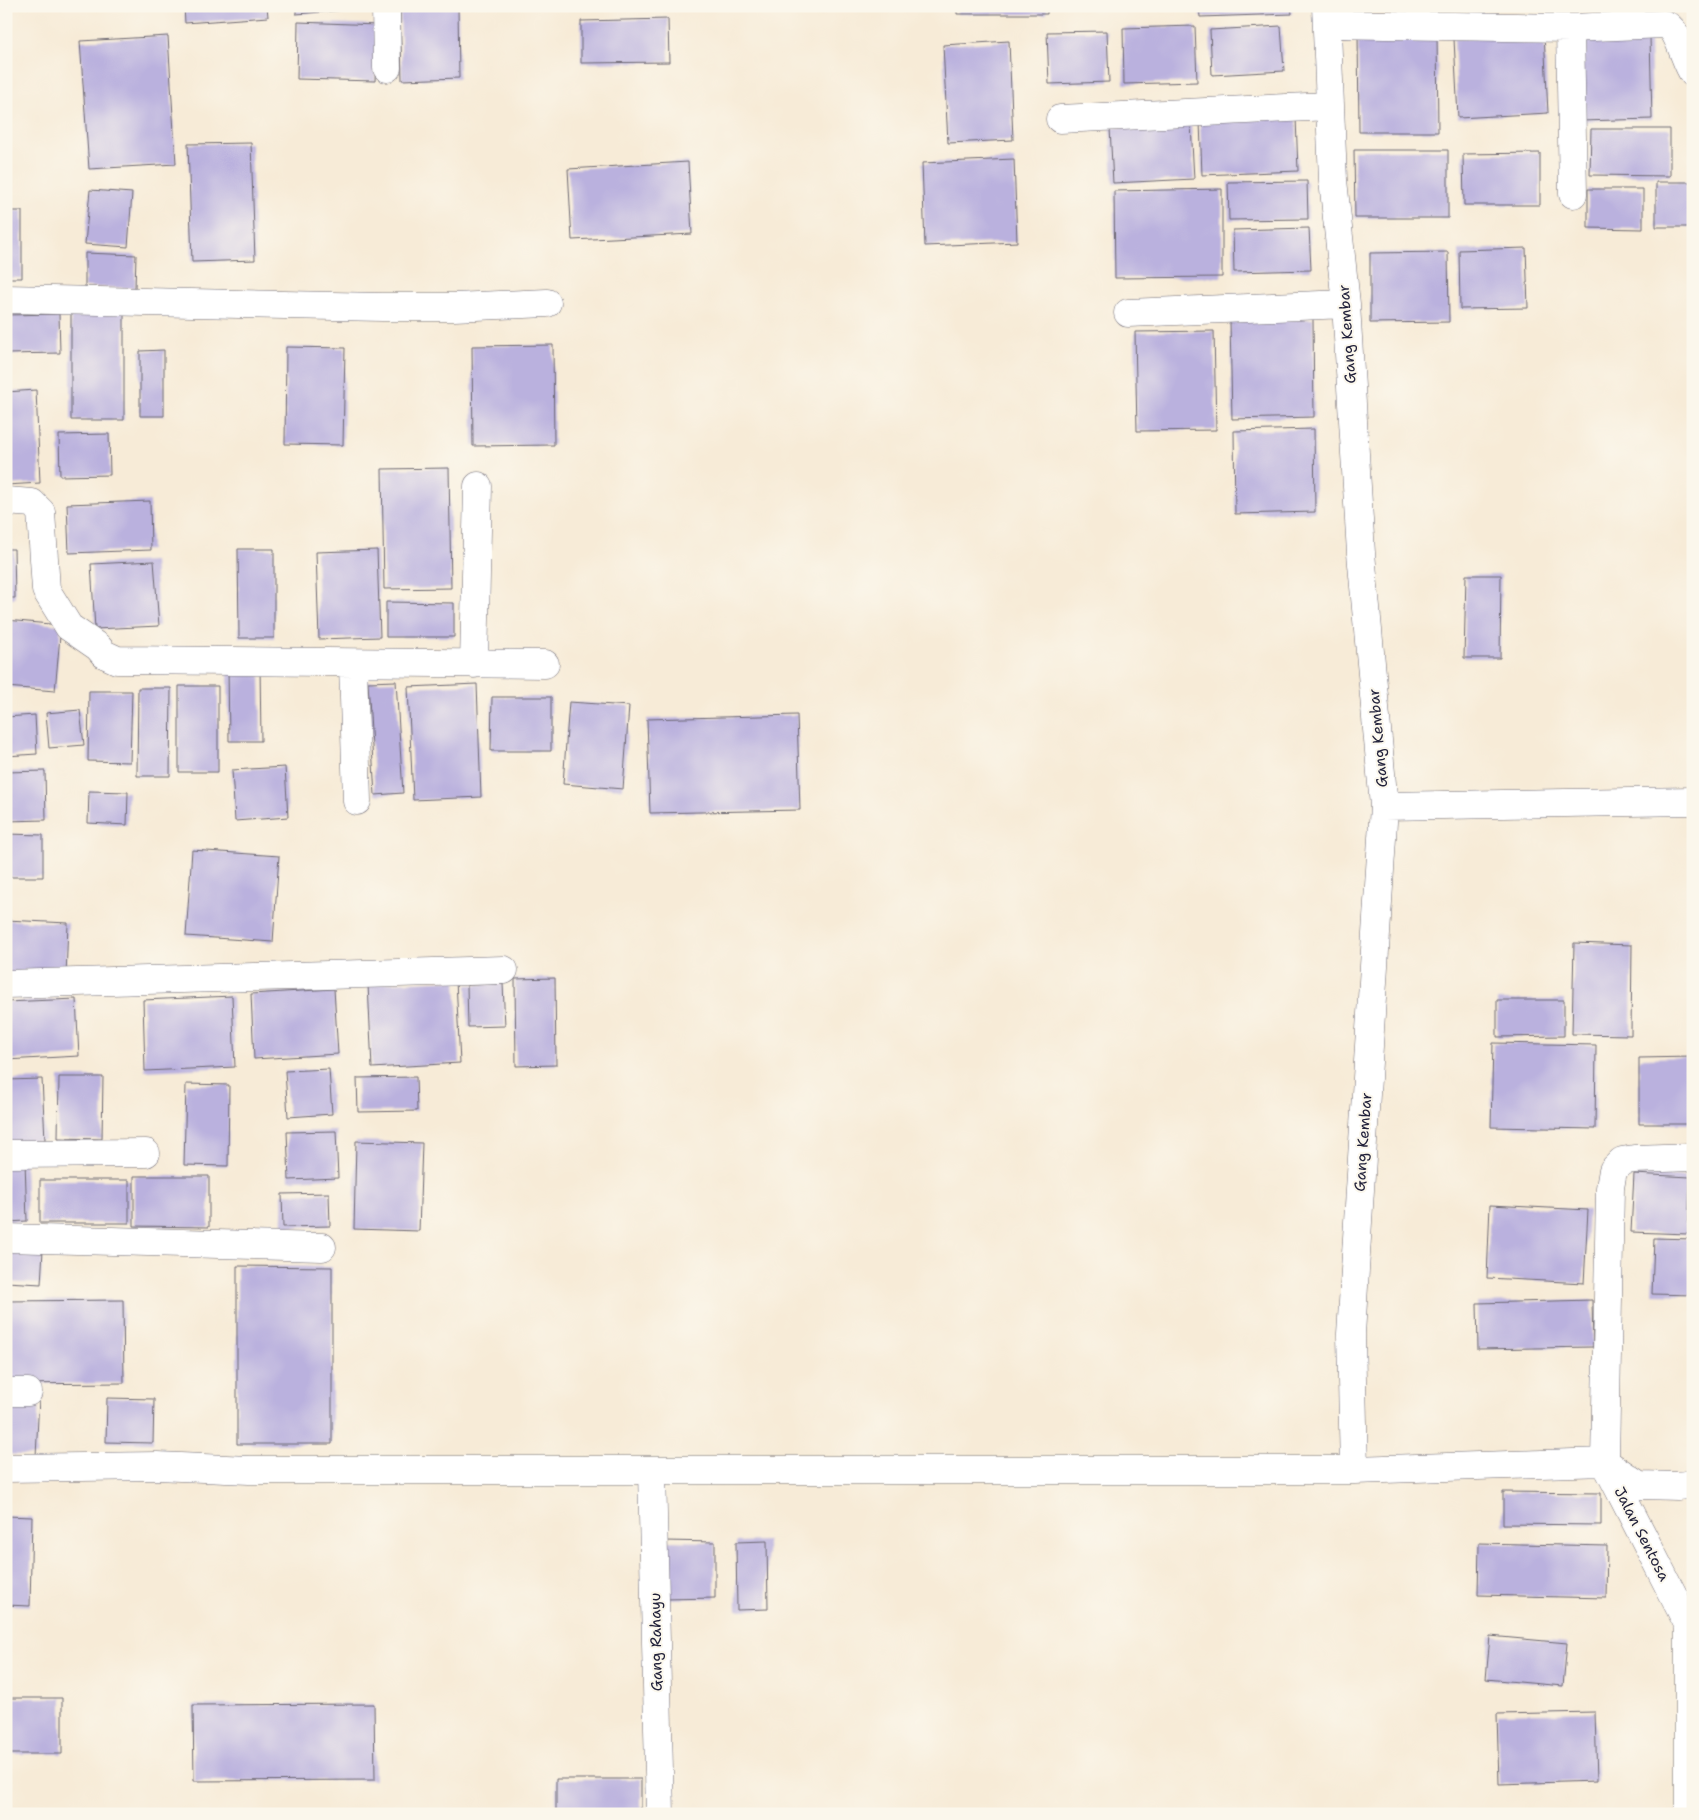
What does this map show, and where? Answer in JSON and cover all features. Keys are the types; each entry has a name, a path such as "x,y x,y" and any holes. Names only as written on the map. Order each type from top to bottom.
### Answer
{"street":[{"path":"386,6 387,68"},
{"path":"1326,15 1570,28 1664,24 1674,31 1693,73"},
{"name":"Gang Kembar","path":"1326,15 1333,180 1346,304 1361,552 1384,806 1351,1334 1354,1470"},
{"path":"1570,28 1573,194"},
{"path":"1060,119 1329,106"},
{"path":"6,299 391,308 454,308 547,303"},
{"path":"1128,313 1346,304"},
{"path":"474,664 478,486"},
{"path":"6,501 32,503 41,512 46,590 69,627 104,654 117,660 545,664"},
{"path":"353,663 357,801"},
{"path":"1384,806 1693,801"},
{"path":"6,984 504,970"},
{"path":"6,1154 146,1154"},
{"path":"1605,1462 1610,1188 1613,1170 1622,1161 1634,1159 1693,1157"},
{"path":"6,1238 322,1247"},
{"path":"6,1468 157,1466 249,1470 1354,1470 1605,1462 1639,1485 1678,1486 1693,1484"},
{"name":"Jalan Sentosa","path":"1605,1462 1689,1626 1689,1814"},
{"name":"Gang Rahayu","path":"652,1471 660,1814"},
{"path":"1689,1626 1693,1594"}],"building":[{"path":"184,6 267,6 268,17 185,23"},
{"path":"296,6 359,6 360,9 296,14"},
{"path":"400,6 458,6 459,78 402,80"},
{"path":"856,6 889,6 889,8 856,9"},
{"path":"957,6 1047,6 1047,14 957,14"},
{"path":"1199,6 1291,6 1292,14 1200,17"},
{"path":"668,19 669,62 581,63 581,21"},
{"path":"298,22 377,25 375,81 297,79"},
{"path":"1195,26 1197,82 1124,84 1123,28"},
{"path":"1281,26 1284,71 1212,75 1210,30"},
{"path":"1107,31 1109,82 1049,84 1047,32"},
{"path":"1358,32 1437,32 1438,132 1359,132"},
{"path":"1544,33 1548,113 1458,118 1454,39"},
{"path":"168,36 176,164 89,169 80,41"},
{"path":"1650,37 1652,119 1581,121 1579,38"},
{"path":"1009,41 1013,140 948,143 943,45"},
{"path":"1296,117 1298,171 1202,175 1200,122"},
{"path":"1191,124 1194,179 1113,183 1110,128"},
{"path":"1591,129 1670,129 1670,176 1590,175"},
{"path":"251,143 255,260 192,262 188,144"},
{"path":"1354,150 1448,150 1448,218 1355,218"},
{"path":"1540,153 1540,205 1464,205 1463,154"},
{"path":"1014,159 1017,242 925,246 922,163"},
{"path":"688,162 692,234 572,240 568,169"},
{"path":"1307,181 1308,219 1229,220 1228,182"},
{"path":"1656,182 1692,182 1692,227 1656,227"},
{"path":"1222,189 1222,277 1115,278 1114,191"},
{"path":"1588,189 1643,189 1643,229 1588,228"},
{"path":"90,190 132,193 128,247 85,244"},
{"path":"6,211 22,211 22,278 6,278"},
{"path":"1309,228 1311,270 1234,272 1233,230"},
{"path":"1526,248 1528,308 1460,309 1459,250"},
{"path":"1448,252 1449,322 1370,323 1370,253"},
{"path":"85,253 136,255 135,288 85,287"},
{"path":"71,308 124,308 124,420 71,420"},
{"path":"59,314 60,353 6,354 6,315"},
{"path":"1313,319 1314,417 1232,419 1230,321"},
{"path":"1214,331 1216,430 1137,431 1135,332"},
{"path":"553,345 554,445 473,446 472,346"},
{"path":"286,347 345,348 343,445 285,444"},
{"path":"164,350 164,416 140,416 140,351"},
{"path":"36,390 40,483 6,485 6,392"},
{"path":"1314,429 1315,512 1235,514 1234,431"},
{"path":"109,434 110,475 60,476 59,435"},
{"path":"449,468 451,588 384,589 382,469"},
{"path":"150,501 151,550 69,553 67,504"},
{"path":"6,512 9,512 9,544 6,544"},
{"path":"6,549 14,549 15,598 6,598"},
{"path":"238,549 274,549 274,638 239,638"},
{"path":"377,550 380,637 319,639 316,552"},
{"path":"154,561 159,626 95,629 91,564"},
{"path":"1466,575 1501,575 1500,658 1464,658"},
{"path":"386,602 454,603 454,637 386,637"},
{"path":"6,620 61,625 55,691 6,687"},
{"path":"260,666 261,741 229,741 228,667"},
{"path":"396,681 403,793 375,795 368,682"},
{"path":"477,684 481,797 413,800 408,687"},
{"path":"179,686 218,686 218,772 179,772"},
{"path":"138,688 171,688 170,776 137,776"},
{"path":"89,691 132,691 130,762 88,761"},
{"path":"492,697 551,697 551,751 491,751"},
{"path":"569,702 629,706 623,789 563,784"},
{"path":"80,710 84,745 49,748 46,713"},
{"path":"35,715 37,754 6,756 6,717"},
{"path":"797,715 800,810 650,813 647,719"},
{"path":"285,767 288,817 235,821 232,770"},
{"path":"45,771 46,820 6,821 6,772"},
{"path":"89,791 128,792 127,825 88,823"},
{"path":"6,834 43,835 43,877 6,877"},
{"path":"192,850 279,856 273,942 186,936"},
{"path":"6,920 68,923 66,977 6,975"},
{"path":"1574,943 1632,945 1631,1035 1572,1034"},
{"path":"555,978 556,1065 516,1066 515,979"},
{"path":"456,980 460,1063 372,1068 368,984"},
{"path":"503,984 505,1026 468,1027 467,985"},
{"path":"334,989 338,1054 254,1059 251,994"},
{"path":"232,996 235,1067 145,1071 143,1000"},
{"path":"76,999 79,1056 6,1060 6,1002"},
{"path":"1497,1000 1564,1000 1564,1036 1497,1037"},
{"path":"1493,1043 1596,1045 1595,1129 1491,1127"},
{"path":"1693,1057 1693,1124 1639,1124 1639,1058"},
{"path":"329,1069 332,1114 288,1117 285,1071"},
{"path":"59,1077 103,1077 102,1139 58,1138"},
{"path":"416,1077 417,1111 358,1112 357,1078"},
{"path":"42,1079 45,1140 6,1142 6,1080"},
{"path":"186,1084 229,1085 228,1166 184,1165"},
{"path":"336,1131 338,1178 289,1180 287,1132"},
{"path":"356,1141 422,1143 419,1231 354,1229"},
{"path":"6,1161 25,1161 27,1221 6,1222"},
{"path":"1634,1174 1690,1177 1688,1234 1631,1232"},
{"path":"134,1176 209,1176 209,1227 134,1226"},
{"path":"40,1180 129,1180 129,1223 40,1223"},
{"path":"329,1193 330,1226 283,1227 282,1194"},
{"path":"1490,1205 1588,1210 1584,1283 1487,1278"},
{"path":"1654,1238 1693,1239 1693,1295 1652,1294"},
{"path":"6,1249 43,1250 41,1284 6,1282"},
{"path":"237,1266 332,1267 332,1444 237,1444"},
{"path":"123,1300 124,1383 6,1384 6,1301"},
{"path":"1592,1300 1593,1347 1478,1349 1477,1303"},
{"path":"6,1398 39,1399 36,1456 6,1454"},
{"path":"107,1398 154,1399 153,1443 106,1442"},
{"path":"1503,1492 1601,1493 1601,1525 1503,1524"},
{"path":"6,1516 32,1517 30,1606 6,1605"},
{"path":"665,1541 715,1542 715,1598 665,1599"},
{"path":"767,1541 768,1609 737,1610 736,1542"},
{"path":"1479,1543 1607,1546 1606,1598 1478,1595"},
{"path":"1490,1636 1567,1643 1563,1686 1486,1679"},
{"path":"6,1698 62,1698 62,1754 6,1754"},
{"path":"374,1704 375,1780 194,1781 193,1705"},
{"path":"1595,1712 1597,1781 1499,1784 1497,1714"},
{"path":"556,1779 641,1779 641,1814 556,1814"}]}
